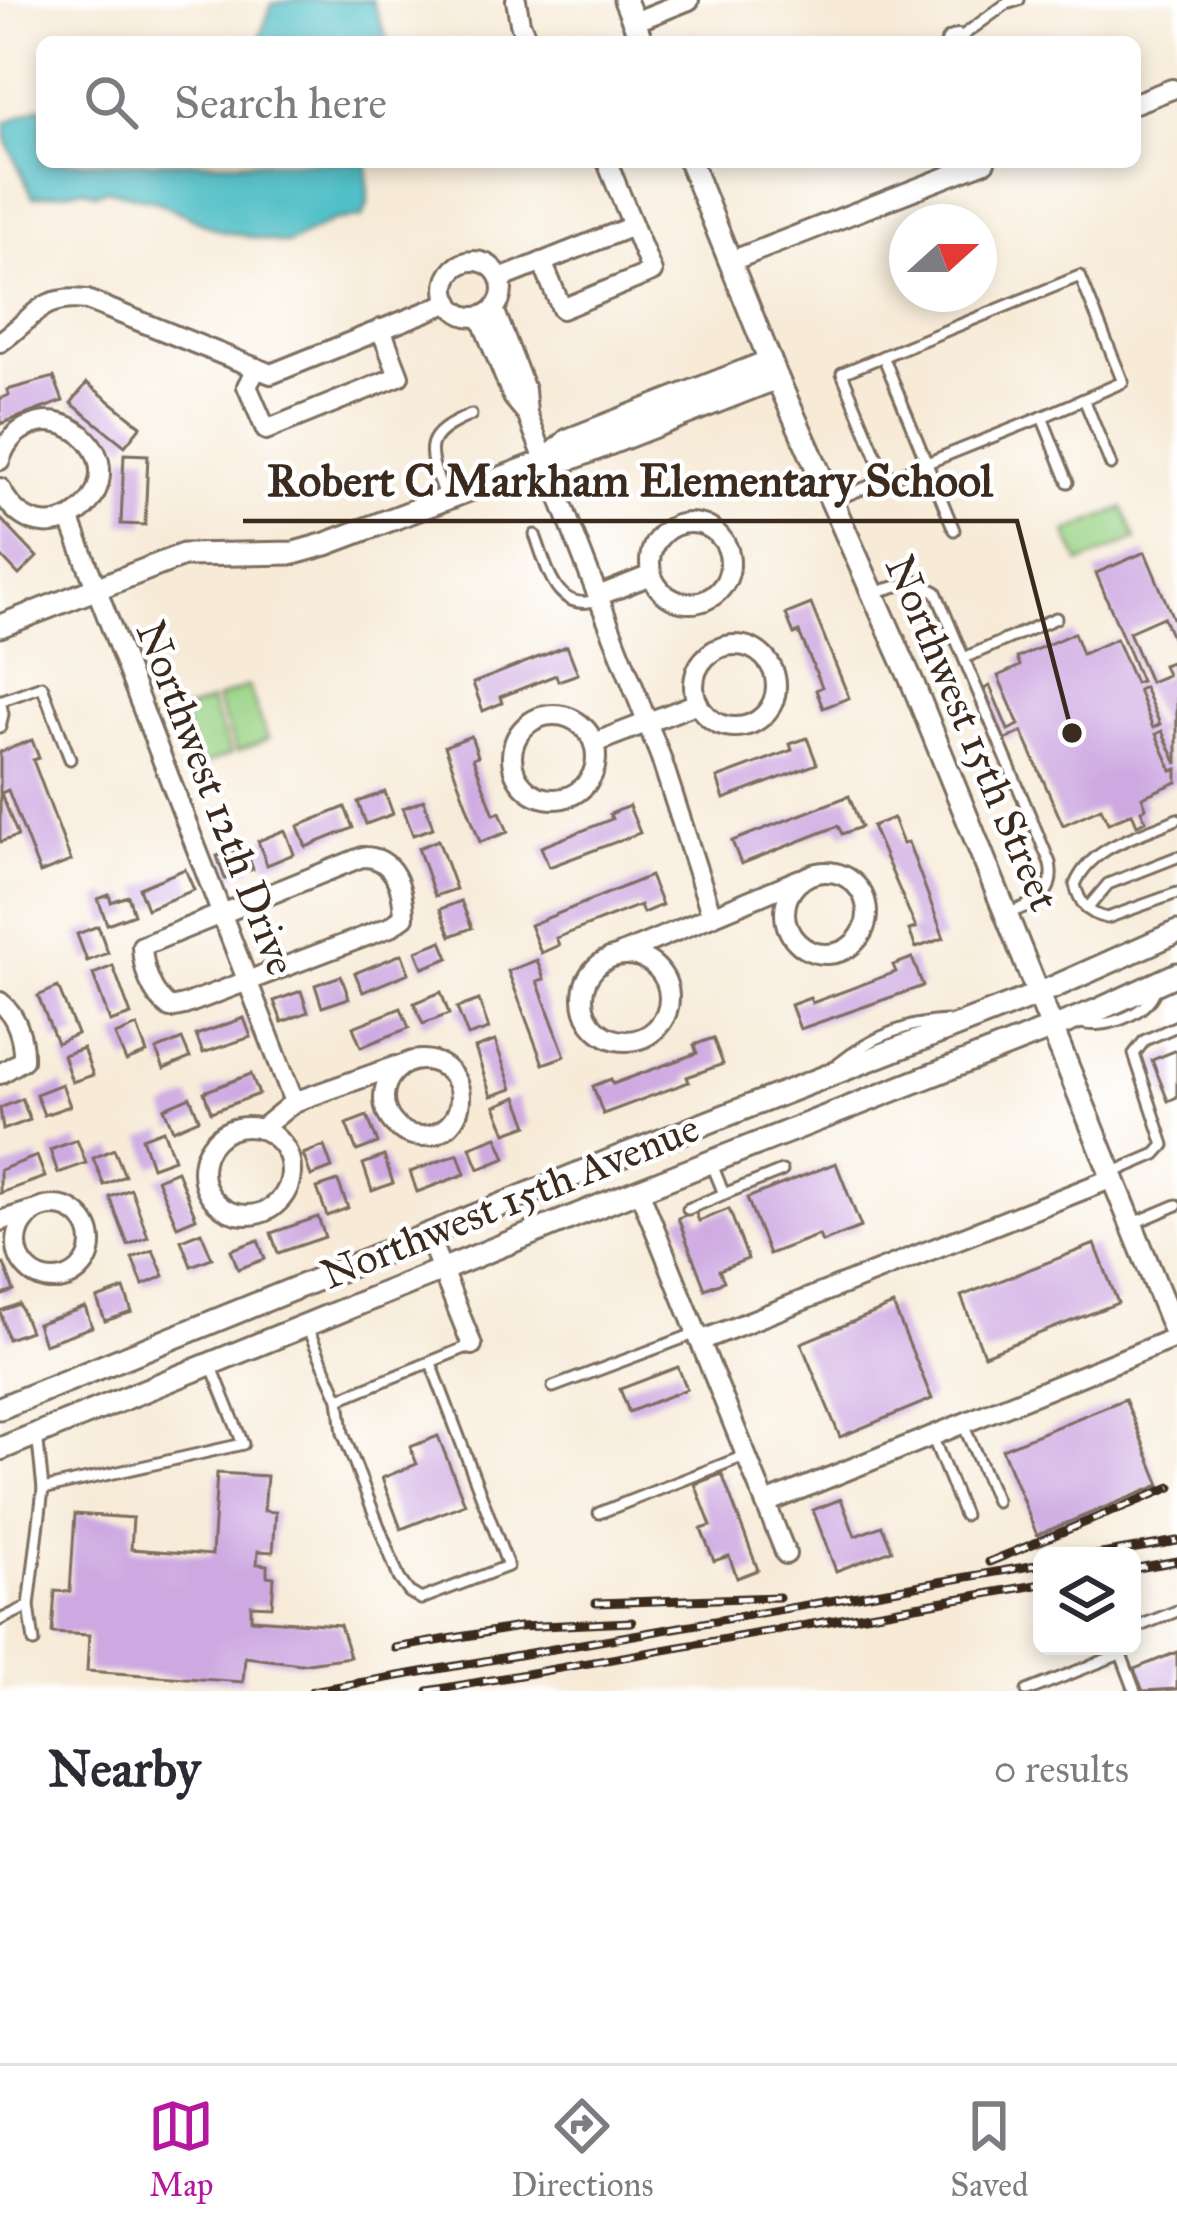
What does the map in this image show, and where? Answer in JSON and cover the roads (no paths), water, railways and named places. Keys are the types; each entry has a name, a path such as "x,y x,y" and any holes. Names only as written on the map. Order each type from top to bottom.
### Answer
{"street":[{"path":"516,0 526,36"},
{"path":"625,0 638,32 689,0"},
{"path":"1141,102 1174,88"},
{"path":"542,262 562,309 652,272 609,168"},
{"name":"Northwest 15th Street","path":"692,168 773,370 873,593 1177,1337"},
{"path":"731,261 970,168"},
{"path":"500,279 633,226"},
{"path":"481,262 500,279 502,292 487,313 464,315 449,302 448,278 462,263 481,262"},
{"path":"0,342 40,306 75,298 272,374 449,302"},
{"path":"487,313 525,390 527,414 647,722 712,916"},
{"path":"256,368 247,386 266,430 399,376 381,329"},
{"path":"0,626 183,555 294,553 545,461 568,440 773,370"},
{"path":"0,460 12,437 26,427 59,423 86,439 95,452 98,483 83,511 53,524 35,523 20,515 0,488"},
{"name":"Northwest 12th Drive","path":"70,520 294,1102"},
{"path":"676,524 702,524 715,531 729,554 726,582 705,601 676,602 651,575 654,542 676,524"},
{"path":"599,597 651,575"},
{"path":"744,646 757,652 775,676 772,704 752,724 722,726 698,703 694,681 699,667 720,648 744,646"},
{"path":"594,743 698,703"},
{"path":"567,716 580,723 594,743 596,764 591,778 569,797 541,797 528,790 513,765 517,737 538,717 567,716"},
{"path":"362,857 379,857 389,865 403,898 404,917 390,927 170,1008 159,1000 143,964 142,946 221,911 362,857"},
{"path":"611,958 640,958 653,965 669,991 663,1020 640,1039 612,1039 599,1032 584,1006 589,977 611,958 810,875 839,874 861,892 867,920 854,944 841,952 812,952 790,934 785,908 790,894 810,875"},
{"name":"Northwest 15th Avenue","path":"0,1408 1036,995 1177,932"},
{"name":"Northwest 15th Avenue","path":"0,1449 1073,1020 1170,975"},
{"path":"0,1002 12,1013 23,1047 22,1060 0,1074"},
{"path":"261,1129 288,1155 288,1186 278,1203 265,1212 236,1214 222,1208 206,1190 204,1158 218,1138 231,1130 261,1129 294,1102 406,1063 434,1061 454,1078 459,1103 447,1126 424,1136 399,1128 384,1106 387,1080 406,1063"},
{"path":"699,1337 1112,1175"},
{"path":"639,1190 786,1554"},
{"path":"0,1220 49,1207 73,1211 89,1230 90,1255 84,1266 64,1279 30,1272 18,1251 28,1218 49,1207"},
{"path":"428,1235 472,1346"},
{"path":"766,1503 1177,1337"},
{"path":"37,1433 35,1418 47,1402 142,1360 153,1346"}],"lane":[{"path":"961,36 1019,0"},
{"path":"832,501 1123,382 1080,276 842,374 880,465"},
{"path":"883,356 954,530"},
{"path":"1084,398 1111,466"},
{"path":"445,499 431,454 434,438 440,428 471,415"},
{"path":"1042,417 1068,482"},
{"path":"535,536 557,591 588,604 599,597"},
{"path":"873,593 915,580 931,587 1052,872 1045,897 1005,915"},
{"path":"964,658 1056,618"},
{"path":"0,727 0,701 42,686 70,759"},
{"path":"1177,819 1098,853 1082,867 1075,885 1081,904 1107,918 1177,893"},
{"path":"1087,909 1108,884 1177,857"},
{"path":"1112,1175 1156,1154 1164,1145 1135,1054 1145,1040 1177,1026"},
{"path":"711,1162 724,1194"},
{"path":"688,1210 782,1171"},
{"path":"1132,1224 1177,1205"},
{"path":"306,1325 339,1400 343,1433 409,1592 422,1599 508,1566 431,1363"},
{"path":"553,1387 699,1337"},
{"path":"339,1400 472,1346"},
{"path":"43,1489 243,1444 211,1363"},
{"path":"963,1424 996,1501"},
{"path":"34,1642 29,1606 43,1489 37,1433"},
{"path":"932,1436 964,1515"},
{"path":"599,1513 747,1455"},
{"path":"0,1619 29,1606"},
{"path":"1141,1625 1177,1611"},
{"path":"1027,1691 1108,1655"},
{"path":"1121,1655 1135,1691"},
{"path":"1056,1678 1061,1691"}],"water":[{"path":"372,0 386,36 260,36 272,4"},
{"path":"36,109 36,168 367,168 368,203 363,217 333,221 287,244 220,231 155,201 106,189 96,194 84,189 33,197 7,142 5,123"}],"railway":[{"path":"989,1562 1171,1487"},
{"path":"1141,1547 1177,1541"},
{"path":"1141,1567 1177,1561"},
{"path":"312,1691 1033,1566"},
{"path":"428,1691 1033,1586"},
{"path":"596,1603 779,1597"},
{"path":"395,1648 519,1627 632,1622"}],"place":[{"name":"Robert C Markham Elementary School","path":"1072,733"}]}
